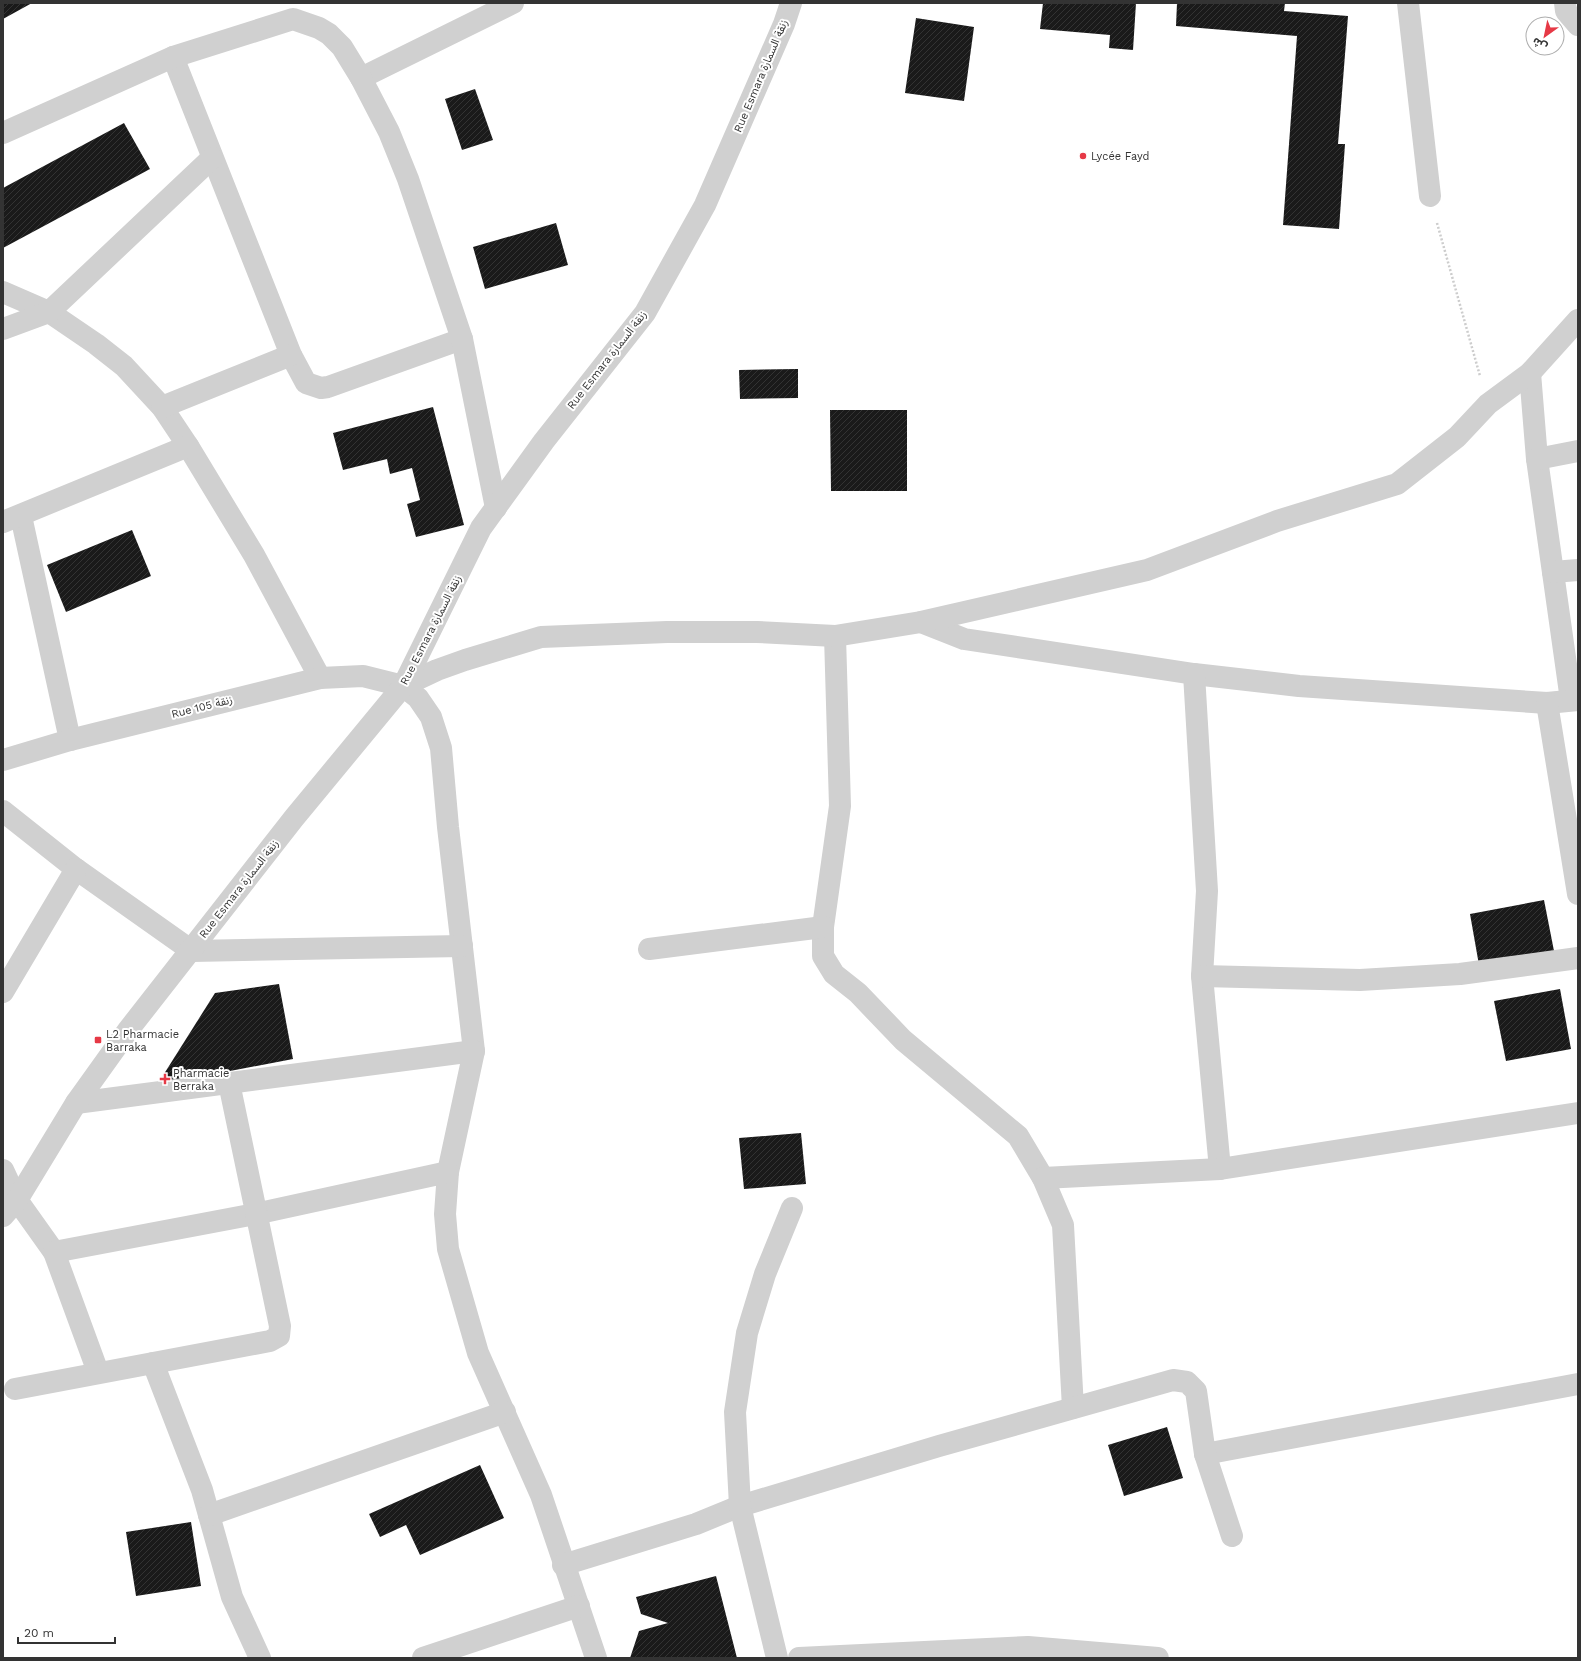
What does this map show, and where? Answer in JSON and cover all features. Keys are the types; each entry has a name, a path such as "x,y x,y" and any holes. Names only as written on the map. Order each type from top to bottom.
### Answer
{"street":[{"path":"361,78 513,3"},
{"name":"Rue Esmara زنقة السمارة","path":"3,1216 17,1200 76,1103 129,1029 192,951 294,818 403,686 481,528 544,441 645,313 705,205 784,24 791,3"},
{"path":"1408,3 1430,196"},
{"path":"1565,3 1566,11 1578,25"},
{"path":"3,133 173,57 293,19 319,28 329,34 342,47 361,78 389,132 408,179 462,339 496,508"},
{"path":"173,57 291,355 306,383 321,388 462,339"},
{"path":"3,329 49,312 212,158"},
{"path":"3,292 49,312 96,344 124,366 162,407 188,446 254,555 320,678"},
{"path":"596,1658 541,1495 478,1352 448,1249 445,1214 448,1172 474,1051 441,748 432,717 418,698 403,686 437,670 465,660 541,637 666,632 757,632 835,636 921,622 1147,570 1277,521 1397,484 1458,437 1488,404 1530,373 1577,322"},
{"path":"162,407 291,355"},
{"path":"921,622 964,639 1194,674 1299,686 1547,703 1575,700 1553,572 1537,459 1530,373"},
{"path":"70,740 12,519 188,446"},
{"path":"1537,459 1578,450"},
{"path":"1553,572 1578,570"},
{"path":"835,636 840,806 823,927 823,956 834,974 858,993 903,1040 1018,1136 1043,1178 1064,1225 1073,1408"},
{"path":"1194,674 1207,891 1202,976 1220,1169"},
{"name":"Rue 105 زنقة","path":"3,760 70,740 320,678 363,676 403,686"},
{"path":"1547,703 1578,894"},
{"path":"3,811 76,869 192,951 462,946"},
{"path":"3,992 76,869"},
{"path":"649,949 823,927"},
{"path":"1202,976 1360,980 1460,974 1578,958"},
{"path":"76,1103 474,1051"},
{"path":"14,1388 270,1341 279,1336 280,1326 255,1214 229,1083"},
{"path":"1043,1178 1220,1169 1578,1113"},
{"path":"3,1170 17,1200 54,1252 98,1372"},
{"path":"54,1252 255,1214 448,1172"},
{"path":"776,1658 740,1506 736,1412 748,1333 766,1274 792,1208"},
{"path":"153,1363 202,1490 232,1597 260,1658"},
{"path":"564,1565 696,1524 740,1506 1173,1380 1187,1382 1196,1391 1205,1454 1232,1536"},
{"path":"1205,1454 1578,1384"},
{"path":"209,1515 505,1412"},
{"path":"423,1658 579,1606"},
{"path":"799,1658 1029,1653 1158,1658"}],"path":[{"path":"1430,196 1488,404"}],"building":[{"path":"3,3 32,3 3,19"},
{"path":"1043,3 1136,3 1133,50 1109,48 1110,35 1040,29"},
{"path":"1177,3 1285,3 1284,11 1348,16 1338,144 1345,144 1339,229 1283,225 1297,36 1176,26"},
{"path":"916,18 974,27 964,101 905,93"},
{"path":"475,89 493,140 462,150 445,99"},
{"path":"124,123 150,169 3,248 3,188"},
{"path":"556,223 568,265 485,289 473,247"},
{"path":"798,369 798,398 740,399 739,370"},
{"path":"433,407 464,525 416,537 407,504 420,500 412,468 390,474 387,459 343,470 333,433"},
{"path":"830,410 907,410 907,491 831,491"},
{"path":"132,530 151,576 66,612 47,565"},
{"path":"1544,900 1554,951 1479,965 1470,914"},
{"path":"279,984 293,1059 157,1085 215,993"},
{"path":"1560,989 1571,1049 1506,1061 1494,1001"},
{"path":"801,1133 806,1184 744,1189 739,1138"},
{"path":"1167,1427 1183,1478 1124,1496 1108,1445"},
{"path":"480,1465 504,1518 420,1555 406,1525 380,1537 369,1514"},
{"path":"191,1522 201,1586 136,1596 126,1532"},
{"path":"716,1576 737,1658 630,1658 639,1631 668,1623 641,1614 636,1597"}],"place":[{"name":"Lycée Fayd","path":"1083,156"},
{"name":"L2 Pharmacie Barraka","path":"98,1040"},
{"name":"Pharmacie Berraka","path":"165,1079"}]}
